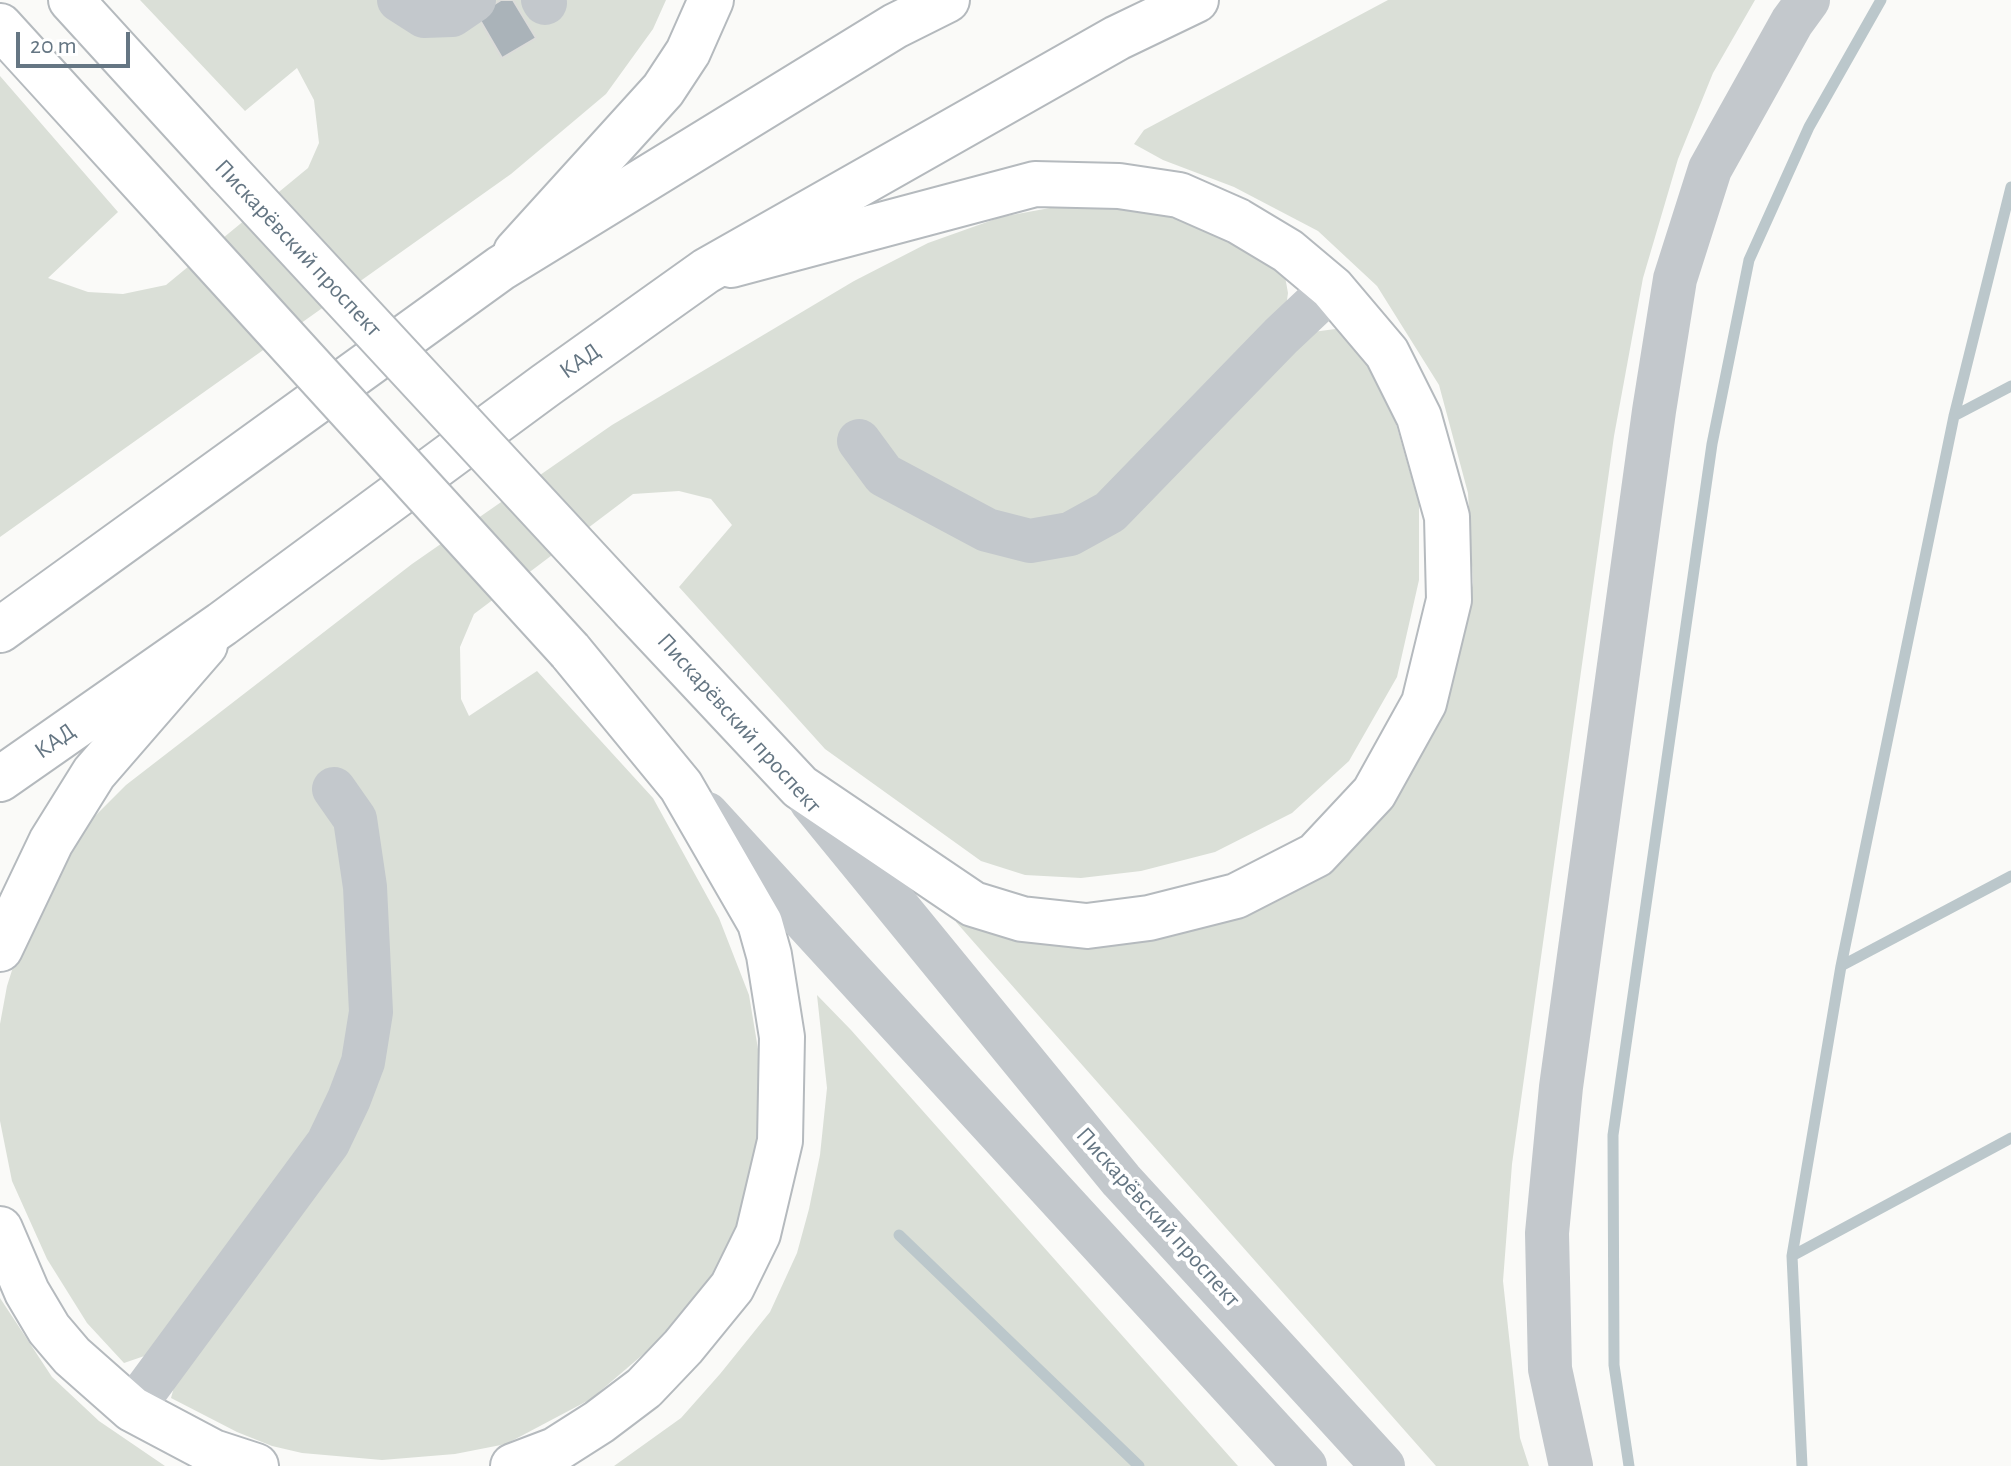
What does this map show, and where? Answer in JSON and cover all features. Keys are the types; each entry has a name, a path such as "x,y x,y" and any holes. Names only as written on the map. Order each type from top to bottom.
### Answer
{"main road":[{"name":"Пискарёвский проспект","path":"71,0 800,787"},
{"path":"501,268 663,90 688,52 711,0"},
{"path":"6,623 501,268 895,26 947,0"},
{"name":"КАД","path":"0,779 222,624 706,271 1117,38 1196,0"},
{"path":"0,26 570,651 681,786 760,923 769,955 782,1037 780,1141 758,1234 732,1287 683,1347 644,1388 555,1450 513,1466"},
{"path":"706,271 1035,184 1119,186 1179,195 1238,221 1288,251 1332,288 1387,353 1419,417 1447,517 1449,600 1424,703 1374,793 1316,855 1236,896 1149,918 1087,926 1022,919 973,904 800,787"},
{"path":"0,949 51,842 94,773 222,624"},
{"path":"0,1229 27,1292 49,1329 72,1356 132,1409 213,1452 256,1466"}],"street":[{"path":"399,0 424,16 452,15 474,0"},
{"path":"1571,1466 1550,1369 1547,1233 1561,1087 1675,279 1710,169 1792,22 1808,0"},
{"path":"859,441 884,475 987,530 1030,541 1070,534 1110,512 1281,336 1332,288"},
{"path":"681,786 1305,1466"},
{"name":"Пискарёвский проспект","path":"800,787 1121,1180 1383,1466"},
{"path":"132,1409 328,1143 363,1062 371,1012 365,887 355,819 334,789"}],"shaded area":[{"path":"140,0 666,0 653,29 606,94 511,174 0,537 0,76 118,212 48,278 88,292 123,294 166,285 308,168 319,143 314,100 297,68 245,111"},
{"path":"1388,0 1755,0 1713,73 1678,159 1643,278 1614,436 1512,1164 1503,1281 1520,1438 1529,1466 1436,1466 956,922 961,910 1251,902 1446,702 1473,583 1468,493 1439,385 1377,286 1318,231 1234,187 1163,160 1134,144 1144,130"},
{"path":"1082,202 1143,209 1214,230 1284,271 1288,293 1282,336 1343,328 1368,362 1392,410 1419,504 1419,580 1397,677 1349,761 1292,813 1215,852 1141,871 1081,878 1025,875 981,861 825,749 679,587 732,525 711,499 679,491 633,494 474,614 460,647 461,699 469,716 537,671 653,798 719,918 749,995 763,1079 762,1141 740,1228 714,1275 668,1333 591,1399 506,1444 455,1454 382,1460 302,1453 272,1446 171,1398 180,1365 159,1351 124,1363 87,1323 47,1259 12,1181 0,1121 0,1024 7,986 21,942 72,839 126,785 412,564 612,425 854,281 928,243 1001,217"},
{"path":"817,995 1238,1466 614,1466 681,1418 720,1374 770,1312 797,1253 820,1155 827,1088"},
{"path":"0,1298 52,1377 99,1421 165,1466 0,1466"}],"building":[{"path":"501,0 513,0 536,38 502,58 477,15"}],"waterway":[{"path":"1629,1466 1614,1365 1613,1135 1712,444 1749,260 1809,127 1881,0"},
{"path":"1802,1466 1792,1256 1841,966 1954,416 2011,187"},
{"path":"1954,416 2011,386"},
{"path":"1841,966 2011,876"},
{"path":"1792,1256 2011,1138"},
{"path":"899,1235 1139,1466"}]}
